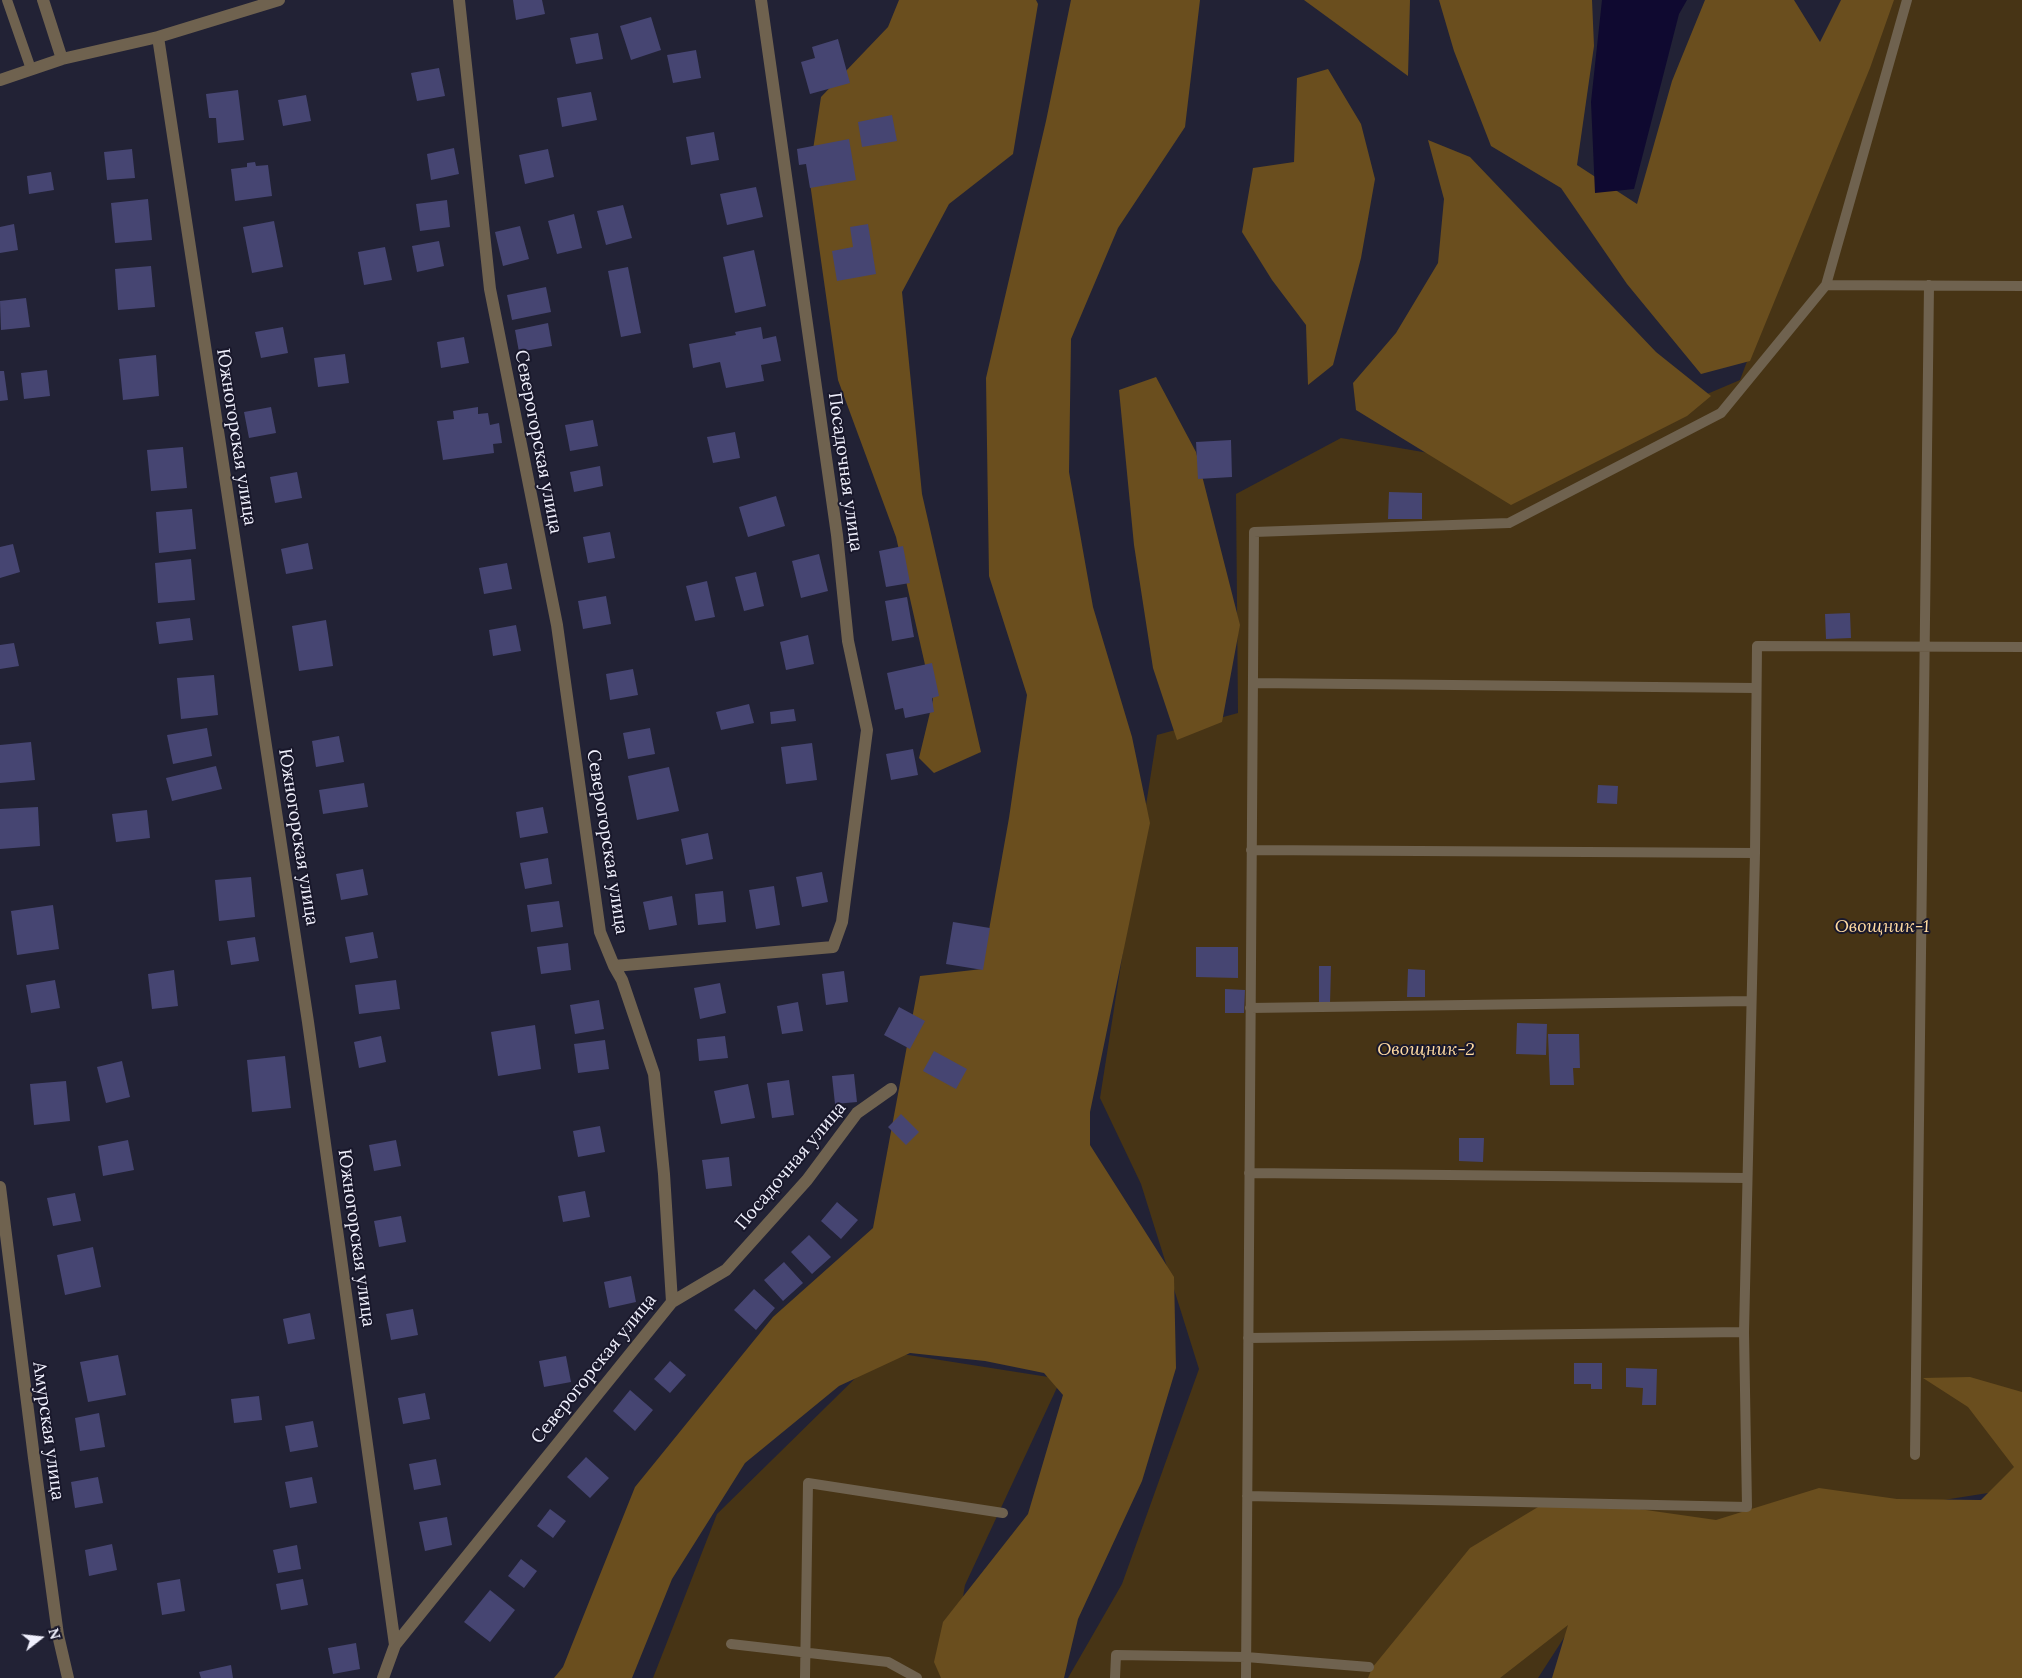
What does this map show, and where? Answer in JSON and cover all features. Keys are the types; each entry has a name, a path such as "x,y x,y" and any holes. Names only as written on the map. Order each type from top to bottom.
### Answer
{"street":[{"path":"43,0 62,58"},
{"path":"0,80 62,58 158,36 279,0"},
{"name":"Северогорская улица","path":"383,1678 395,1645 672,1302 664,1174 654,1074 622,980 600,932 557,625 490,289 459,0"},
{"name":"Посадочная улица","path":"614,966 833,947 842,922 867,730 848,641 837,535 761,0"},
{"name":"Южногорская улица","path":"158,36 308,1022 395,1645"},
{"name":"Посадочная улица","path":"672,1302 726,1270 807,1180 856,1113 891,1089"},
{"name":"Амурская улица","path":"0,1187 58,1635 68,1678"}],"lane":[{"path":"7,0 31,69"},
{"path":"1246,1678 1254,532 1509,523 1721,413 1826,284 1907,0"},
{"path":"1826,284 2022,286"},
{"path":"1915,1454 1929,285"},
{"path":"1247,1496 1747,1507 1744,1332 1746,1178 1755,853 1757,646 2022,647"},
{"path":"1253,684 1756,688"},
{"path":"1251,850 1755,853"},
{"path":"1250,1008 1751,1001"},
{"path":"1249,1173 1746,1178"},
{"path":"1248,1338 1744,1332"},
{"path":"805,1678 808,1482 1003,1513"},
{"path":"730,1644 888,1662 917,1678"},
{"path":"1116,1678 1116,1655 1246,1658 1370,1667"}],"green space":[{"name":"Овощник-2","path":"1883,0 2022,0 2022,1474 2007,1490 1620,1551 1538,1678 1068,1678 1122,1584 1199,1369 1141,1184 1100,1098 1157,735 1238,713 1236,494 1341,438 1528,470 1740,380"},
{"path":"883,1351 1061,1379 965,1585 949,1678 653,1678 717,1514"}],"shaded area":[{"path":"899,0 1036,0 1038,4 1013,154 949,204 902,292 922,494 981,752 934,773 919,758 933,700 896,537 838,380 809,176 821,97 888,27"},
{"path":"1071,0 1200,0 1185,127 1118,228 1071,339 1069,472 1093,607 1132,737 1150,823 1090,1112 1090,1145 1174,1277 1176,1368 1142,1481 1078,1619 1064,1678 941,1678 934,1662 943,1622 1028,1514 1063,1395 1044,1373 985,1361 910,1353 839,1386 745,1463 672,1579 632,1678 554,1678 563,1667 635,1487 773,1317 873,1228 920,976 982,969 1009,818 1027,695 989,576 986,378 1046,121"},
{"path":"1304,0 1410,0 1408,76"},
{"path":"1439,0 1592,0 1594,46 1577,165 1637,204 1672,81 1705,0 1794,0 1820,42 1841,0 1894,0 1870,68 1750,361 1701,374 1627,284 1561,188 1491,146 1454,51"},
{"path":"1602,0 1687,0 1679,14 1634,189 1595,193 1591,102"},
{"path":"1328,69 1361,124 1375,179 1361,258 1333,365 1308,385 1306,325 1272,280 1242,232 1253,168 1294,162 1297,78"},
{"path":"1428,140 1470,157 1656,352 1711,396 1687,416 1511,505 1356,410 1353,383 1396,333 1438,263 1444,199"},
{"path":"1156,377 1196,452 1240,625 1222,722 1177,740 1153,668 1134,545 1119,390"},
{"path":"1970,1377 2022,1392 2022,1678 1552,1678 1568,1625 1500,1678 1368,1678 1372,1668 1470,1548 1538,1507 1625,1507 1716,1520 1819,1488 1897,1499 1981,1500 2014,1467 1968,1407 1923,1378"}],"building":[{"path":"513,0 542,0 545,14 516,20"},
{"path":"651,17 661,50 631,60 620,26"},
{"path":"598,33 603,59 576,64 570,38"},
{"path":"838,39 850,83 810,94 801,62 815,58 812,47"},
{"path":"696,50 701,78 673,83 667,55"},
{"path":"439,68 445,96 417,101 411,73"},
{"path":"238,90 244,140 218,143 216,118 209,118 206,94"},
{"path":"591,92 597,120 562,127 557,98"},
{"path":"306,95 311,121 283,126 278,100"},
{"path":"892,115 897,141 862,147 858,122"},
{"path":"714,132 719,160 691,165 686,137"},
{"path":"849,139 856,180 810,188 806,164 799,165 797,149"},
{"path":"454,148 459,174 431,180 427,154"},
{"path":"132,149 135,178 107,180 104,152"},
{"path":"548,149 554,177 525,184 519,155"},
{"path":"255,162 256,166 268,165 272,196 235,201 231,169 247,167 247,163"},
{"path":"51,172 54,190 29,194 27,176"},
{"path":"756,187 763,217 727,225 720,194"},
{"path":"148,199 152,240 115,243 111,203"},
{"path":"447,200 450,227 420,231 416,204"},
{"path":"623,205 632,238 606,245 597,211"},
{"path":"574,214 582,248 557,254 548,221"},
{"path":"274,221 283,267 252,273 243,227"},
{"path":"14,224 18,250 0,253 0,227"},
{"path":"868,224 876,274 837,281 832,251 853,247 850,227"},
{"path":"520,226 529,259 503,266 495,232"},
{"path":"439,241 444,266 417,272 412,246"},
{"path":"385,247 392,280 364,285 358,252"},
{"path":"754,250 766,306 735,313 723,257"},
{"path":"151,266 155,307 118,310 115,269"},
{"path":"628,267 641,333 621,337 608,271"},
{"path":"546,287 551,312 512,320 507,295"},
{"path":"26,298 30,327 1,330 0,301"},
{"path":"548,323 552,346 519,352 515,330"},
{"path":"283,327 288,353 261,358 255,332"},
{"path":"761,327 763,339 776,336 781,361 761,365 764,381 726,388 720,362 693,368 689,344 736,335 735,332"},
{"path":"464,337 469,363 441,368 437,342"},
{"path":"345,354 349,383 318,387 314,358"},
{"path":"156,355 159,396 123,400 119,359"},
{"path":"47,370 50,396 24,399 21,373"},
{"path":"0,371 4,371 8,400 0,401"},
{"path":"271,407 276,433 249,438 244,412"},
{"path":"478,407 478,414 488,413 490,425 499,423 502,443 493,444 494,453 443,460 437,421 454,419 453,411"},
{"path":"593,420 598,446 570,451 565,425"},
{"path":"735,432 740,458 713,463 707,437"},
{"path":"1231,440 1232,477 1198,479 1196,442"},
{"path":"183,447 187,488 151,491 147,450"},
{"path":"600,466 603,486 574,492 570,472"},
{"path":"297,472 302,498 275,503 270,477"},
{"path":"1389,492 1422,493 1422,519 1388,519"},
{"path":"776,496 785,526 748,537 739,507"},
{"path":"192,509 196,549 159,553 156,512"},
{"path":"610,532 615,558 588,563 583,537"},
{"path":"308,543 313,569 286,574 281,549"},
{"path":"13,544 20,572 0,578 0,547"},
{"path":"903,546 910,583 886,587 879,551"},
{"path":"819,554 828,591 801,598 792,561"},
{"path":"191,559 195,600 158,603 155,563"},
{"path":"507,563 512,589 484,594 479,568"},
{"path":"756,572 764,606 744,611 735,577"},
{"path":"707,581 715,617 695,621 686,586"},
{"path":"606,596 611,624 583,629 578,601"},
{"path":"907,597 914,637 892,641 885,601"},
{"path":"1850,613 1851,638 1826,639 1825,614"},
{"path":"190,618 193,640 159,644 156,622"},
{"path":"326,620 333,666 299,671 292,626"},
{"path":"516,625 521,651 493,656 489,630"},
{"path":"808,635 814,664 786,670 780,642"},
{"path":"14,643 19,666 0,669 0,645"},
{"path":"932,663 939,696 932,698 934,712 905,718 903,708 895,710 887,673"},
{"path":"633,669 638,695 610,700 606,674"},
{"path":"214,675 218,715 181,719 177,678"},
{"path":"749,704 754,723 721,730 716,712"},
{"path":"794,709 796,721 771,724 770,712"},
{"path":"207,728 212,756 173,764 167,735"},
{"path":"650,728 655,754 628,759 623,733"},
{"path":"339,736 344,762 316,767 312,741"},
{"path":"31,742 35,780 0,783 0,745"},
{"path":"812,743 817,780 786,784 781,747"},
{"path":"913,749 918,775 891,780 886,754"},
{"path":"216,766 222,789 172,801 166,778"},
{"path":"669,767 679,811 637,820 628,776"},
{"path":"364,783 368,807 323,814 319,790"},
{"path":"1598,785 1618,786 1617,804 1597,803"},
{"path":"38,807 40,846 0,849 0,809"},
{"path":"543,807 548,833 520,838 516,812"},
{"path":"147,810 150,838 116,842 112,814"},
{"path":"708,833 713,859 686,865 681,839"},
{"path":"548,858 552,884 525,889 520,863"},
{"path":"363,869 368,895 341,900 336,874"},
{"path":"822,872 828,902 802,907 796,877"},
{"path":"251,877 255,917 219,921 215,880"},
{"path":"774,886 780,925 756,929 749,890"},
{"path":"723,891 726,922 698,925 695,894"},
{"path":"672,896 677,925 649,930 643,902"},
{"path":"559,901 563,927 531,932 527,905"},
{"path":"53,905 59,949 17,955 11,911"},
{"path":"953,922 990,928 983,970 946,964"},
{"path":"373,932 378,958 350,963 345,937"},
{"path":"255,937 259,961 231,965 227,941"},
{"path":"568,943 571,970 541,974 537,947"},
{"path":"1196,947 1238,947 1238,978 1196,977"},
{"path":"1319,966 1331,966 1330,1004 1319,1003"},
{"path":"1408,969 1425,970 1425,997 1407,997"},
{"path":"174,970 178,1006 152,1009 148,974"},
{"path":"844,971 848,1002 826,1005 822,974"},
{"path":"55,980 60,1008 31,1013 26,985"},
{"path":"396,980 400,1009 359,1014 355,985"},
{"path":"720,983 726,1013 700,1019 694,988"},
{"path":"1225,989 1245,990 1244,1013 1225,1013"},
{"path":"599,1000 604,1029 575,1034 570,1005"},
{"path":"798,1002 803,1031 782,1034 777,1006"},
{"path":"899,1007 925,1021 910,1049 884,1035"},
{"path":"1517,1023 1547,1024 1546,1055 1516,1054"},
{"path":"535,1025 541,1069 498,1076 491,1032"},
{"path":"1548,1034 1579,1034 1580,1068 1573,1068 1574,1085 1550,1085"},
{"path":"381,1036 386,1062 359,1068 354,1042"},
{"path":"725,1036 728,1058 699,1061 697,1039"},
{"path":"605,1040 609,1069 578,1073 574,1044"},
{"path":"934,1051 967,1069 956,1089 923,1071"},
{"path":"285,1056 291,1108 252,1112 247,1060"},
{"path":"122,1061 130,1097 106,1103 97,1067"},
{"path":"854,1074 857,1102 835,1104 832,1076"},
{"path":"789,1080 794,1115 772,1118 767,1083"},
{"path":"66,1081 70,1121 34,1125 30,1084"},
{"path":"748,1084 755,1118 721,1124 714,1091"},
{"path":"901,1114 919,1132 906,1145 888,1127"},
{"path":"600,1126 605,1152 578,1157 573,1131"},
{"path":"1459,1138 1484,1138 1483,1162 1459,1161"},
{"path":"128,1140 134,1170 103,1176 98,1146"},
{"path":"396,1140 401,1166 374,1171 369,1145"},
{"path":"729,1157 732,1186 706,1189 702,1160"},
{"path":"585,1191 590,1217 563,1222 558,1196"},
{"path":"75,1193 81,1221 53,1226 47,1198"},
{"path":"837,1202 858,1220 841,1239 821,1221"},
{"path":"401,1216 406,1242 379,1247 374,1221"},
{"path":"809,1235 831,1257 812,1274 791,1252"},
{"path":"93,1247 101,1287 65,1295 57,1255"},
{"path":"784,1262 803,1283 783,1301 764,1280"},
{"path":"631,1276 636,1302 609,1308 604,1282"},
{"path":"754,1289 775,1308 756,1330 734,1310"},
{"path":"413,1309 418,1335 391,1340 386,1314"},
{"path":"310,1313 315,1339 288,1344 283,1319"},
{"path":"118,1355 126,1395 88,1402 80,1362"},
{"path":"566,1356 571,1382 544,1387 539,1361"},
{"path":"670,1361 686,1375 670,1393 654,1379"},
{"path":"1574,1363 1602,1363 1602,1389 1591,1389 1591,1384 1574,1384"},
{"path":"1626,1368 1657,1369 1656,1405 1642,1405 1643,1388 1626,1387"},
{"path":"630,1390 653,1410 635,1431 613,1411"},
{"path":"425,1393 430,1419 403,1424 398,1398"},
{"path":"259,1396 262,1420 234,1423 231,1399"},
{"path":"99,1413 105,1447 80,1451 75,1418"},
{"path":"313,1421 318,1447 290,1452 285,1426"},
{"path":"586,1457 609,1478 590,1498 567,1477"},
{"path":"436,1459 441,1485 414,1490 409,1464"},
{"path":"98,1477 103,1503 75,1508 71,1482"},
{"path":"312,1477 317,1503 290,1508 285,1482"},
{"path":"550,1509 566,1521 553,1538 537,1526"},
{"path":"447,1517 452,1545 425,1551 419,1522"},
{"path":"112,1544 117,1570 89,1576 85,1550"},
{"path":"297,1545 301,1569 278,1573 273,1550"},
{"path":"521,1559 537,1571 524,1588 508,1576"},
{"path":"180,1579 185,1611 162,1615 157,1583"},
{"path":"303,1579 308,1605 281,1610 276,1584"},
{"path":"490,1590 515,1610 490,1642 464,1622"},
{"path":"356,1643 360,1669 333,1674 328,1648"},
{"path":"231,1665 233,1678 201,1678 199,1672"}],"park label":[{"name":"Овощник-1","path":"1882,927"}]}
